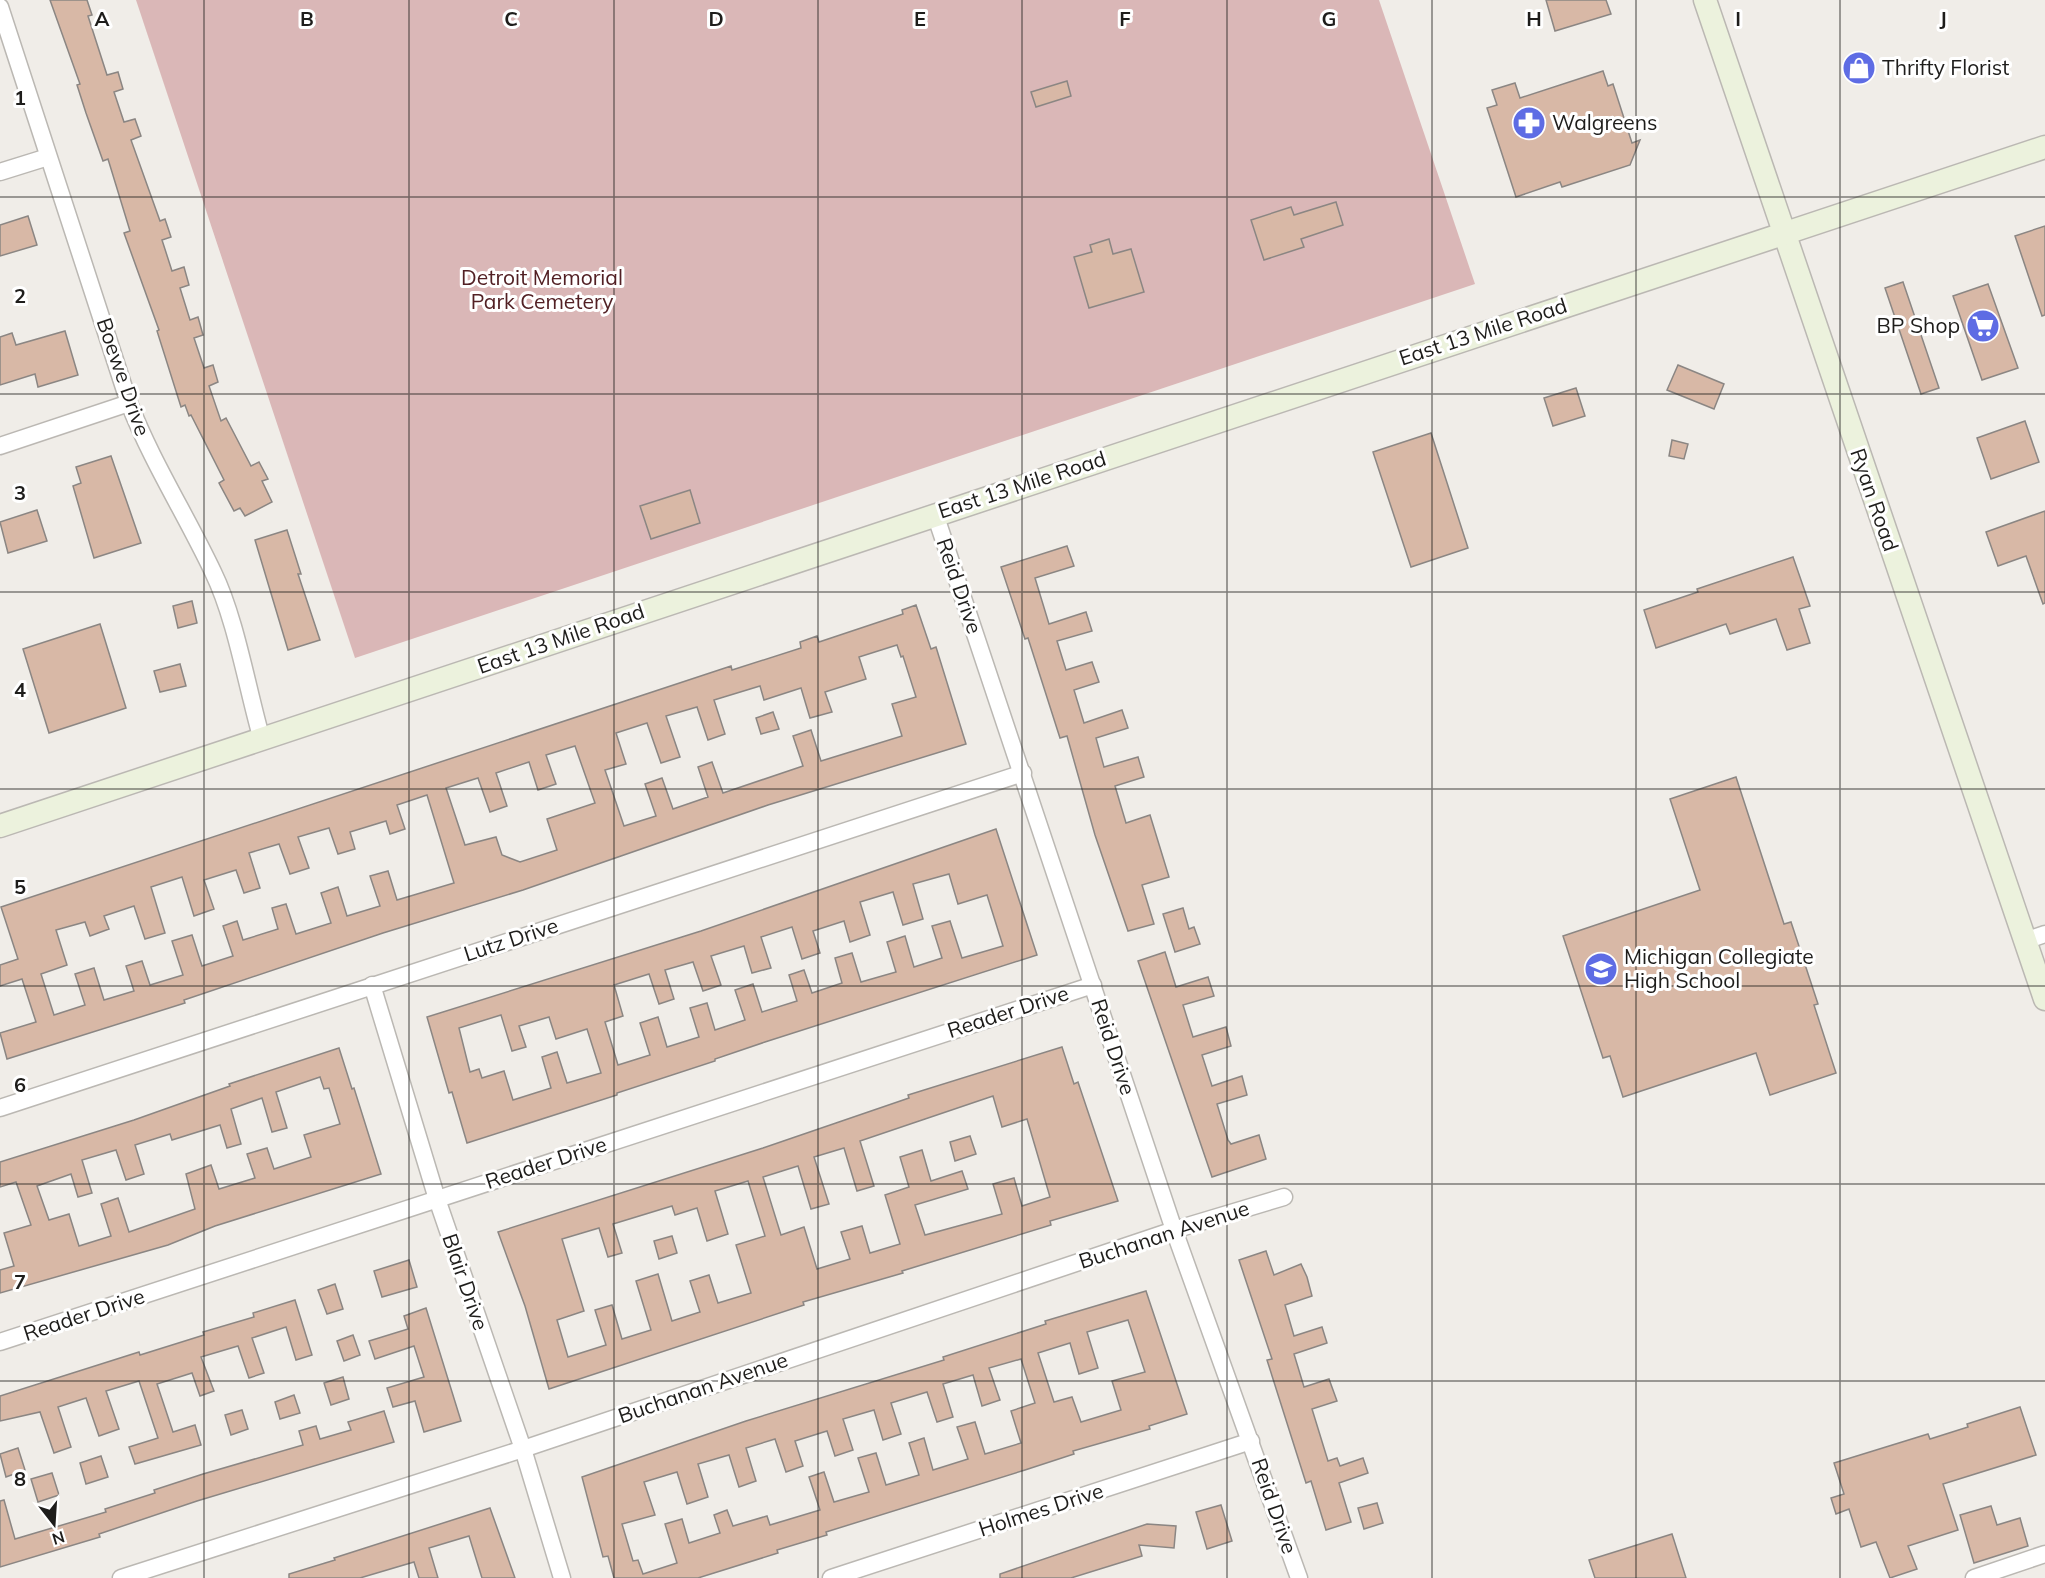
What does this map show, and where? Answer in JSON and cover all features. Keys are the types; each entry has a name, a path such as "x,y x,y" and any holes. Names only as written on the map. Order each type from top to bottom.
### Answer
{"main road":[{"name":"Ryan Road","path":"1705,0 1783,232 2035,938 2045,999"},
{"name":"East 13 Mile Road","path":"0,826 1783,232 2045,147"}],"street":[{"name":"Boewe Drive","path":"0,7 129,403 143,438 216,580 262,740"},
{"path":"0,172 48,157"},
{"path":"0,446 129,403"},
{"name":"Reid Drive","path":"935,514 1174,1230 1299,1578"},
{"name":"Lutz Drive","path":"0,1108 1023,773"},
{"name":"Blair Drive","path":"372,985 437,1199 523,1449 562,1578"},
{"name":"Reader Drive","path":"0,1342 1093,985"},
{"name":"Buchanan Avenue","path":"121,1578 523,1449 1174,1230 1284,1197"},
{"name":"Holmes Drive","path":"831,1578 1251,1442"},
{"path":"1974,1578 2045,1554"}],"green space":[{"name":"Detroit Memorial Park Cemetery","path":"136,0 1379,0 1475,284 355,658"}],"building":[{"path":"50,0 87,0 92,15 88,16 107,75 118,72 123,89 114,92 124,122 135,119 141,136 131,140 160,221 165,219 171,237 162,240 172,271 184,267 189,285 180,288 190,320 198,317 203,335 194,338 204,368 213,365 218,382 209,386 221,421 226,418 251,466 259,462 268,479 262,481 272,502 245,516 240,508 234,511 219,483 224,480 191,415 189,416 185,405 181,407 157,331 159,330 124,233 130,231 108,159 103,161 77,85 80,84"},
{"path":"1546,0 1606,0 1611,14 1555,31"},
{"name":"Walgreens","path":"1603,71 1608,86 1613,84 1632,143 1640,140 1630,165 1562,187 1560,182 1516,197 1487,108 1497,105 1492,90 1515,83 1520,98"},
{"path":"1067,81 1071,96 1036,107 1031,92"},
{"path":"1336,202 1343,225 1301,239 1304,247 1264,260 1251,220 1291,207 1294,215"},
{"path":"28,216 37,245 0,256 0,225"},
{"path":"2045,226 2045,315 2042,316 2015,236"},
{"path":"1109,239 1113,254 1131,249 1144,292 1089,308 1074,257 1092,252 1090,245"},
{"path":"1903,282 1939,388 1921,394 1885,288"},
{"path":"1988,284 2018,368 1982,380 1953,296"},
{"path":"65,331 78,375 38,387 35,374 0,385 0,337 12,333 16,345"},
{"path":"1678,365 1724,384 1714,409 1667,390"},
{"path":"1576,388 1585,416 1553,426 1544,398"},
{"path":"2025,421 2039,462 1991,479 1977,438"},
{"path":"1431,433 1468,548 1411,567 1373,452"},
{"path":"1672,440 1688,444 1684,459 1669,456"},
{"path":"111,456 141,543 94,558 73,486 81,483 76,467"},
{"path":"690,490 700,523 651,539 640,506"},
{"path":"37,510 47,541 8,553 0,522"},
{"path":"2045,511 2045,603 2043,604 2026,556 1998,566 1986,532"},
{"path":"287,530 301,574 298,574 320,640 288,650 255,540"},
{"path":"1067,546 1074,566 1035,578 1049,624 1086,612 1092,631 1057,641 1066,670 1092,662 1099,682 1074,690 1084,723 1122,710 1128,728 1096,738 1104,767 1138,757 1144,777 1115,786 1126,823 1150,815 1169,877 1142,885 1154,924 1128,931 1095,835 1067,736 1060,738 1028,638 1025,639 1001,567"},
{"path":"1793,557 1810,606 1799,609 1810,643 1787,650 1776,619 1730,634 1726,624 1656,648 1644,610 1698,592 1697,589"},
{"path":"192,601 197,623 178,628 173,606"},
{"path":"916,605 931,649 936,647 966,744 768,805 523,890 383,933 184,1000 185,1003 7,1059 0,1033 36,1022 22,979 0,986 0,965 18,959 1,907 731,666 732,670 801,648 800,642 817,636 819,642 903,614 902,610","holes":["897,645 901,657 903,656 916,697 892,704 902,736 821,761 811,730 793,736 803,766 723,793 712,762 698,767 708,797 673,809 662,778 645,784 656,816 624,826 605,770 626,764 616,733 647,723 661,763 680,757 666,716 697,707 708,740 725,734 714,700 760,686 764,700 801,688 810,718 832,712 825,692 866,679 859,657","575,746 595,803 547,819 557,850 520,862 502,855 496,837 465,845 446,788 478,778 490,812 507,806 496,773 529,762 538,790 556,784 546,755","427,795 454,883 397,900 388,871 370,876 380,906 347,916 338,887 321,893 331,923 296,934 286,904 272,908 278,929 243,940 237,921 223,926 233,956 202,966 192,935 172,941 183,975 150,985 142,961 126,966 134,991 104,1000 94,968 75,974 85,1005 54,1015 41,974 67,965 56,930 85,922 90,936 109,929 104,916 134,906 145,939 165,933 151,887 182,877 194,916 214,909 204,880 236,870 244,893 260,888 249,853 279,844 290,874 309,868 298,837 329,828 338,854 355,849 350,832 386,821 390,834 405,829 397,805"]},
{"path":"100,624 126,708 49,733 23,649"},
{"path":"180,664 186,686 160,692 154,671"},
{"path":"773,712 779,729 761,734 756,718"},
{"path":"1736,777 1784,924 1791,922 1818,1004 1814,1005 1836,1073 1770,1095 1756,1053 1623,1097 1610,1056 1603,1058 1563,936 1700,890 1670,799"},
{"path":"996,829 1037,955 765,1042 617,1093 617,1095 467,1143 452,1092 449,1093 427,1017 701,931","holes":["949,874 958,904 987,895 1003,946 962,958 950,921 932,926 942,958 914,967 905,936 887,942 896,972 861,982 852,953 835,958 842,983 812,993 804,970 789,975 797,1001 762,1012 753,984 735,990 745,1020 715,1030 707,1003 690,1008 699,1037 667,1047 658,1017 640,1023 650,1055 618,1065 605,1022 623,1016 614,985 649,974 659,1004 674,999 665,970 693,962 703,991 721,985 711,956 744,946 752,973 771,968 761,937 792,927 802,959 820,953 813,931 844,921 850,942 870,935 860,902 893,892 903,925 923,919 913,884","501,1015 512,1051 526,1047 519,1026 549,1017 556,1039 587,1029 601,1073 567,1083 557,1052 542,1057 551,1088 513,1100 504,1071 482,1078 479,1069 470,1072 459,1028"]},
{"path":"1183,908 1189,929 1194,927 1200,944 1175,952 1163,914"},
{"path":"1165,952 1176,987 1208,977 1214,996 1183,1005 1193,1037 1226,1027 1231,1046 1202,1055 1212,1086 1242,1076 1247,1095 1217,1104 1231,1144 1259,1135 1266,1159 1212,1177 1138,961"},
{"path":"1062,1047 1074,1084 1078,1082 1118,1201 1050,1221 1051,1225 902,1271 903,1273 803,1302 804,1305 549,1389 525,1306 498,1232 763,1148 909,1098 908,1095","holes":["993,1096 1002,1127 1027,1119 1050,1197 1022,1206 1014,1178 993,1184 1002,1214 925,1235 915,1205 968,1189 962,1171 931,1181 922,1150 900,1157 909,1187 885,1195 900,1244 870,1253 862,1226 841,1232 850,1259 817,1269 804,1227 781,1235 763,1177 798,1166 811,1209 829,1204 814,1157 844,1148 857,1191 874,1186 860,1141","748,1181 765,1236 736,1245 751,1293 718,1303 709,1275 690,1281 700,1312 672,1321 658,1274 636,1281 651,1330 622,1339 612,1305 595,1310 606,1345 568,1357 557,1320 584,1311 562,1239 599,1228 608,1257 622,1253 613,1224 672,1206 675,1215 697,1208 707,1241 728,1234 715,1191"]},
{"path":"339,1048 381,1174 215,1226 168,1245 0,1293 0,1270 14,1266 4,1233 31,1225 16,1182 0,1187 0,1162 134,1120 230,1086 229,1084","holes":["320,1077 324,1089 329,1088 340,1124 304,1135 311,1157 274,1169 267,1148 247,1154 255,1178 219,1189 211,1165 186,1174 195,1209 129,1232 118,1198 101,1204 111,1236 79,1246 69,1214 49,1220 37,1186 71,1174 78,1197 92,1193 82,1160 116,1150 126,1180 144,1174 135,1145 170,1134 172,1140 220,1125 227,1148 241,1144 231,1109 262,1098 272,1132 287,1128 276,1092"]},
{"path":"970,1136 976,1154 955,1161 950,1142"},
{"path":"672,1236 677,1253 659,1259 654,1241"},
{"path":"1266,1251 1274,1275 1301,1264 1307,1277 1312,1296 1285,1305 1294,1336 1322,1327 1327,1343 1294,1354 1304,1387 1329,1379 1337,1401 1312,1409 1328,1461 1337,1458 1340,1466 1363,1458 1368,1473 1339,1483 1351,1522 1326,1530 1311,1481 1306,1483 1267,1360 1272,1359 1239,1260"},
{"path":"409,1260 417,1287 382,1297 374,1271"},
{"path":"335,1284 343,1309 327,1314 318,1290"},
{"path":"1146,1291 1187,1414 1149,1426 1150,1429 1073,1451 1074,1454 826,1532 827,1535 777,1550 778,1553 698,1578 614,1578 608,1556 603,1557 582,1477 746,1421 944,1360 943,1357 1046,1324 1045,1321","holes":["1128,1320 1145,1372 1112,1381 1121,1410 1081,1422 1072,1397 1054,1402 1038,1353 1070,1343 1079,1374 1098,1368 1087,1332","1021,1359 1035,1403 1011,1411 1021,1443 985,1454 975,1422 957,1427 968,1459 933,1470 924,1438 909,1443 919,1475 886,1485 876,1453 858,1458 869,1492 834,1502 824,1472 809,1477 820,1510 770,1525 767,1516 733,1526 727,1510 714,1515 720,1533 689,1543 682,1519 665,1524 677,1563 643,1574 638,1560 633,1561 622,1524 655,1515 644,1482 677,1472 687,1504 708,1497 698,1464 729,1455 739,1487 756,1481 746,1448 775,1439 786,1472 803,1466 795,1441 827,1431 835,1456 853,1450 843,1419 874,1410 883,1440 901,1434 891,1403 927,1392 937,1422 953,1417 943,1384 973,1375 982,1406 1000,1400 989,1368"]},
{"path":"295,1300 312,1355 296,1360 286,1327 252,1338 264,1373 249,1378 238,1346 201,1357 214,1391 200,1396 192,1373 157,1384 173,1432 195,1425 201,1445 135,1464 129,1447 158,1438 139,1381 106,1391 119,1429 99,1436 86,1398 58,1407 71,1447 54,1453 40,1412 0,1421 0,1396 139,1352 140,1355 204,1335 203,1332 254,1317 253,1313"},
{"path":"426,1308 461,1421 424,1432 415,1401 393,1407 387,1388 424,1377 414,1346 375,1359 369,1341 408,1329 404,1316"},
{"path":"353,1335 360,1355 344,1361 337,1341"},
{"path":"343,1377 349,1399 331,1405 324,1383"},
{"path":"294,1395 300,1413 280,1419 275,1402"},
{"path":"2020,1407 2036,1455 1943,1484 1958,1530 1908,1546 1917,1569 1890,1578 1876,1542 1861,1547 1849,1509 1836,1514 1831,1498 1844,1494 1834,1463 1928,1434 1930,1439"},
{"path":"242,1410 248,1429 231,1435 225,1415"},
{"path":"384,1411 394,1442 197,1501 99,1534 100,1537 0,1567 0,1501 4,1500 15,1539 106,1512 105,1509 203,1474 303,1445 299,1431 316,1426 320,1439 351,1430 348,1422"},
{"path":"18,1448 25,1470 6,1477 0,1454"},
{"path":"101,1456 108,1477 86,1484 80,1463"},
{"path":"52,1473 59,1495 38,1502 31,1479"},
{"path":"1377,1503 1383,1523 1364,1529 1358,1508"},
{"path":"1221,1505 1232,1541 1207,1549 1196,1512"},
{"path":"1991,1506 1997,1525 2020,1518 2028,1546 1974,1563 1960,1515"},
{"path":"490,1508 515,1578 482,1578 469,1536 429,1548 438,1578 419,1578 414,1562 360,1578 289,1578 289,1574 335,1560 334,1558"},
{"path":"1147,1524 1176,1526 1174,1548 1139,1545 1142,1556 1071,1578 1000,1578 1000,1574"},
{"path":"1672,1534 1686,1578 1595,1578 1589,1560"}],"place":[{"name":"Thrifty Florist","path":"1859,68"},
{"name":"Walgreens","path":"1529,123"},
{"name":"BP Shop","path":"1983,326"},
{"name":"Michigan Collegiate High School","path":"1601,969"}]}
